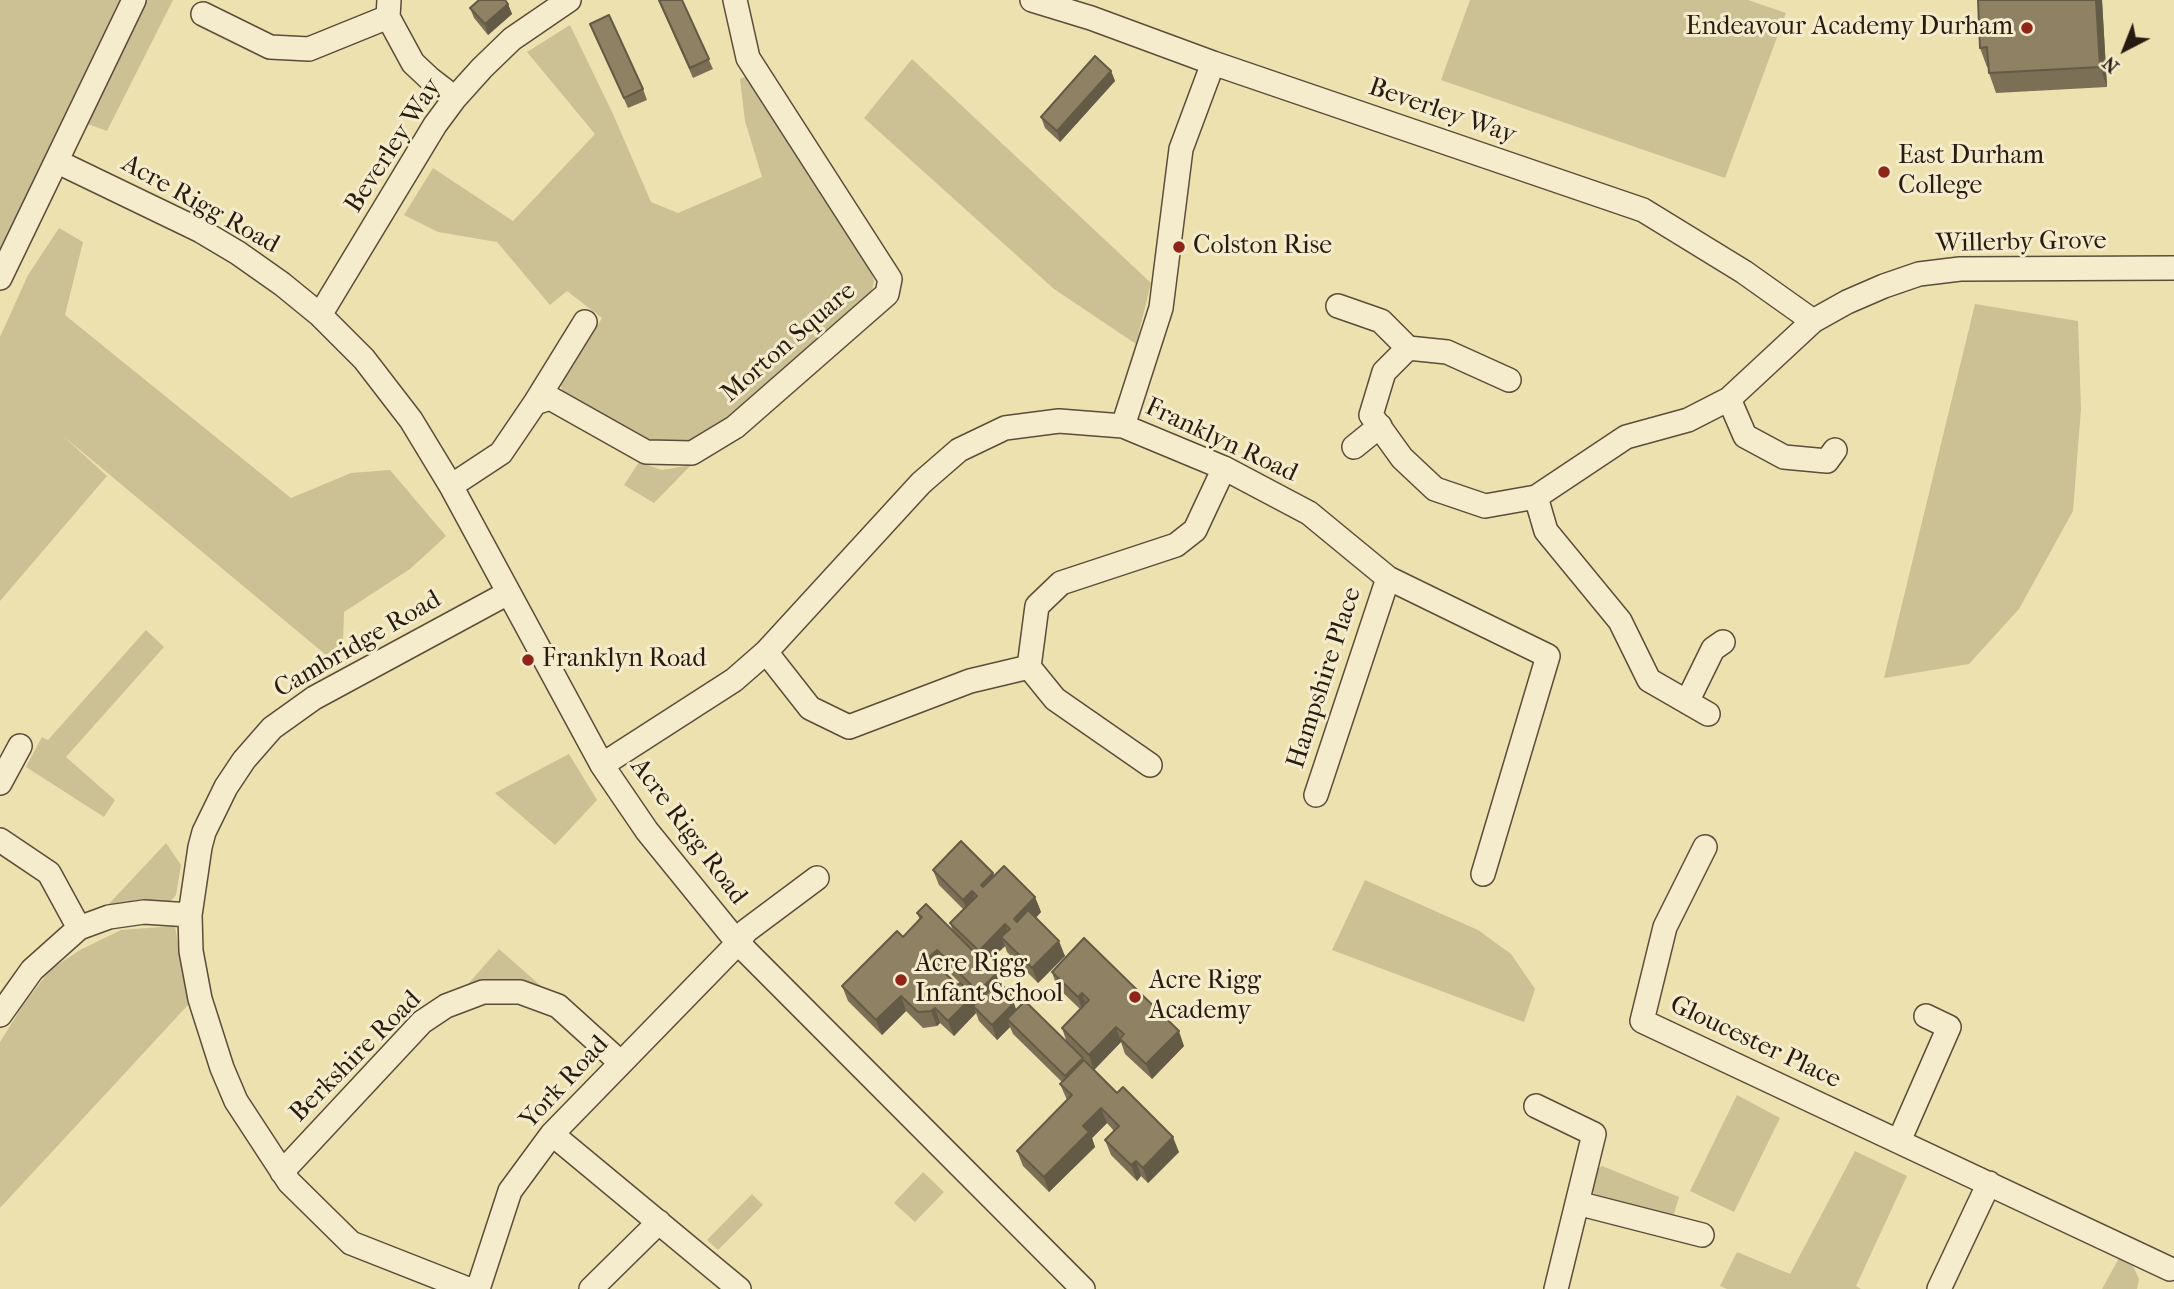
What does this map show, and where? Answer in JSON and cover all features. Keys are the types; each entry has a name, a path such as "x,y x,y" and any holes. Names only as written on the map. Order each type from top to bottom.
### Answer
{"street":[{"path":"0,278 134,0"},
{"name":"Beverley Way","path":"320,315 435,125 455,98 512,39 569,0"},
{"name":"Morton Square","path":"535,403 550,398 646,452 692,453 735,427 887,294 890,279 748,58 735,0"},
{"name":"Beverley Way","path":"1032,0 1094,9 1213,63 1643,210 1744,272 1813,321"},
{"path":"203,14 270,47 309,49 388,9 413,63 455,98"},
{"path":"1123,426 1161,308 1181,149 1213,63"},
{"name":"Acre Rigg Road","path":"58,162 190,226 238,253 320,315 364,359 411,420 452,486 602,765 646,831 738,943 1071,1285"},
{"name":"Willerby Grove","path":"1408,348 1384,372 1371,415 1402,458 1435,489 1485,506 1536,497 1626,437 1688,420 1729,399 1813,321 1847,302 1920,274 1960,269 2174,268"},
{"path":"1338,306 1381,321 1408,348 1447,352 1509,380"},
{"path":"452,486 501,453 585,322"},
{"path":"1729,399 1745,436 1784,457 1827,461 1835,450"},
{"name":"Franklyn Road","path":"602,765 734,680 766,652 921,483 959,450 1005,428 1059,421 1123,426 1224,468 1309,513 1388,578 1548,656 1483,874"},
{"path":"1354,447 1380,426"},
{"path":"1150,765 1055,699 1029,667 1037,606 1061,583 1176,545 1195,530 1224,468"},
{"path":"1536,497 1546,531 1620,621 1649,680 1709,714"},
{"name":"Hampshire Place","path":"1317,795 1388,578"},
{"name":"Cambridge Road","path":"468,1289 351,1243 289,1182 236,1101 222,1068 200,999 191,951 190,915 204,832 232,778 272,728 314,698 508,593"},
{"path":"1687,702 1713,649 1723,642"},
{"path":"766,652 810,708 849,727 970,681 1029,667"},
{"path":"0,783 20,746"},
{"path":"0,840 49,873 79,928"},
{"name":"Gloucester Place","path":"1704,847 1665,927 1642,1021 1989,1183 2168,1273"},
{"name":"York Road","path":"478,1289 510,1191 552,1134 738,943 746,931 817,878"},
{"path":"0,1015 32,970 79,928 109,917 144,912 190,915"},
{"name":"Berkshire Road","path":"282,1172 422,1022 446,1006 483,992 520,992 558,1006 621,1063"},
{"path":"1899,1141 1949,1027 1926,1016"},
{"path":"1536,1106 1594,1134 1556,1289"},
{"path":"552,1134 739,1289"},
{"path":"1940,1289 1989,1183"},
{"path":"1577,1203 1702,1235"},
{"path":"590,1289 659,1222"}],"shaded area":[{"path":"0,0 123,0 0,256"},
{"path":"144,0 173,0 107,131 85,123"},
{"path":"1470,0 1748,0 1786,13 1725,178 1441,80"},
{"path":"570,25 651,202 678,213 762,177 745,121 740,79 746,76 874,281 871,295 718,432 680,447 647,448 563,398 561,385 602,318 567,291 550,305 497,242 438,232 404,215 433,168 513,221 595,134 527,52"},
{"path":"912,59 1151,283 1136,344 1054,289 864,118"},
{"path":"59,228 83,242 65,315 291,498 351,473 390,470 446,536 410,569 344,612 343,643 326,655 62,435 107,476 0,601 0,337 28,275"},
{"path":"1975,304 2078,321 2081,409 2073,511 2019,609 1969,664 1884,678"},
{"path":"639,462 662,470 691,465 654,503 624,485"},
{"path":"146,630 164,647 66,757 115,800 104,817 26,767 42,737 48,740"},
{"path":"569,754 597,800 555,845 495,793"},
{"path":"166,843 181,865 176,895 169,903 106,907"},
{"path":"1365,880 1478,930 1511,954 1535,989 1524,1022 1332,950"},
{"path":"175,926 188,1005 0,1208 0,1042 23,1005 50,970 80,950 121,930"},
{"path":"499,949 541,986 488,982 467,985"},
{"path":"1737,1095 1780,1118 1734,1212 1690,1191"},
{"path":"1855,1151 1907,1176 1856,1286 1861,1289 1727,1289 1720,1286 1737,1252 1790,1274"},
{"path":"1602,1166 1679,1197 1673,1217 1600,1199 1591,1190 1595,1170"},
{"path":"923,1172 944,1192 915,1222 894,1203"},
{"path":"752,1194 763,1205 718,1250 707,1240"},
{"path":"2119,1258 2133,1266 2139,1279 2137,1289 2102,1289"}],"building":[{"path":"479,0 505,0 508,4 485,24 470,8"},
{"path":"659,0 682,0 709,59 690,68"},
{"path":"1978,0 2096,0 2100,67 1989,73 1987,47 1980,48"},
{"path":"609,15 643,89 624,98 590,24"},
{"path":"1095,56 1111,71 1057,131 1041,117"},
{"path":"961,841 993,873 981,885 983,887 1004,866 1035,897 1014,919 1017,922 1028,910 1059,941 1032,968 1001,937 1010,929 1005,924 979,951 950,923 977,896 972,891 963,900 933,870"},
{"path":"926,904 996,974 978,992 937,950 928,958 973,996 948,1021 935,1008 918,1012 901,996 876,1020 842,986 897,931 903,937 922,917 917,913"},
{"path":"1084,938 1179,1031 1146,1064 1120,1039 1124,1034 1116,1027 1089,1055 1062,1028 1089,1000 1082,993 1078,997 1052,972"},
{"path":"1002,985 1011,994 1006,999 1012,1005 992,1025 973,1006 994,986 998,990"},
{"path":"1025,1001 1083,1058 1065,1076 1007,1019"},
{"path":"1084,1060 1117,1093 1123,1087 1173,1137 1143,1168 1136,1161 1131,1165 1105,1140 1119,1126 1101,1108 1083,1126 1089,1132 1044,1177 1017,1151 1072,1095 1060,1084"}],"place":[{"name":"Endeavour Academy Durham","path":"2027,28"},
{"name":"East Durham College","path":"1884,172"},
{"name":"Colston Rise","path":"1179,247"},
{"name":"Franklyn Road","path":"528,660"},
{"name":"Acre Rigg Infant School","path":"901,980"},
{"name":"Acre Rigg Academy","path":"1135,997"}]}
